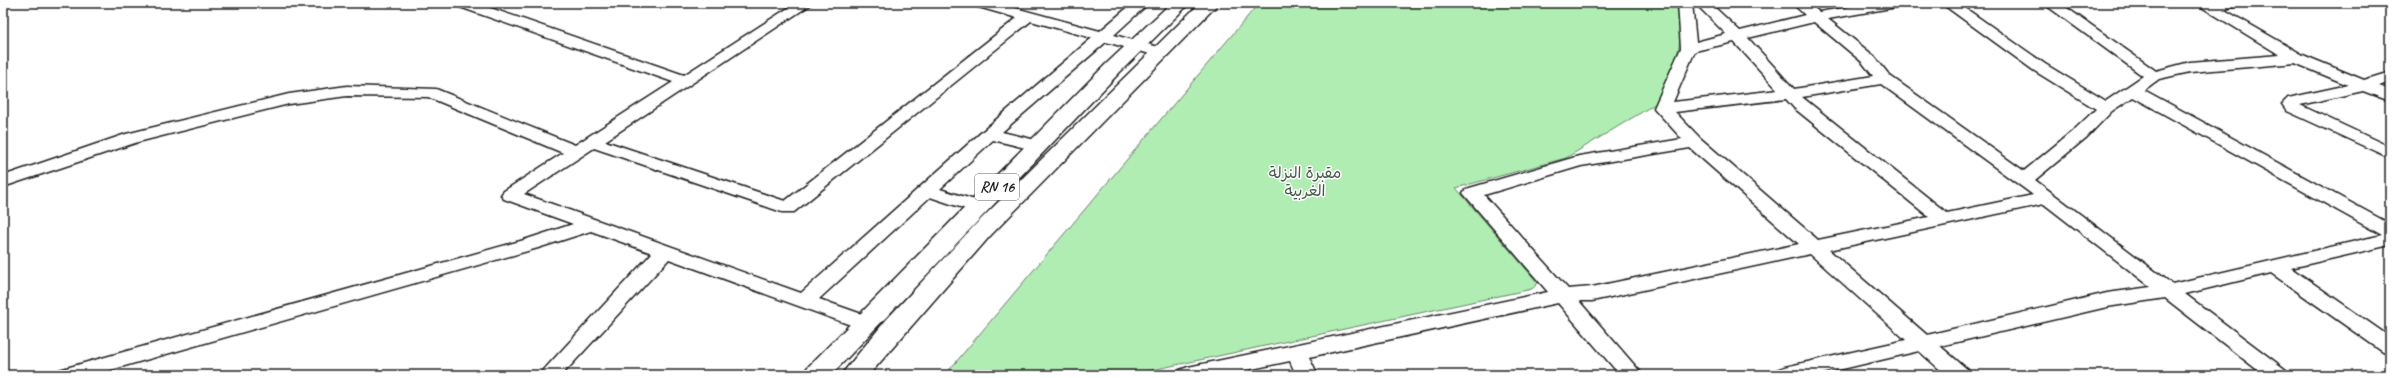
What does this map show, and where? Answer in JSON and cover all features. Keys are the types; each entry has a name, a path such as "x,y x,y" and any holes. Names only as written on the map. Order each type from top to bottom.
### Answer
{"main road":[{"name":"RN 16","path":"816,375 978,207 1136,46 1181,3"},
{"name":"RN 16","path":"854,375 892,328 1018,193 1210,3"}],"street":[{"path":"462,3 686,81"},
{"path":"806,3 510,194 866,323"},
{"path":"981,3 1027,17 1160,52"},
{"path":"804,301 930,191 990,134 1142,3"},
{"path":"1662,108 1689,48 1685,3"},
{"path":"1702,3 1739,38 1800,105 1944,220"},
{"path":"1799,3 1868,60 1884,80 2024,180 2278,375"},
{"path":"1689,48 1739,38 1817,17 1897,3"},
{"path":"1948,3 2039,67 2106,108"},
{"path":"2050,3 2153,76"},
{"path":"2206,5 2235,3"},
{"path":"2206,5 2297,58 2390,96"},
{"path":"592,142 788,208 1027,17"},
{"path":"2024,180 2081,133 2106,108 2153,76 2190,67 2297,58"},
{"path":"2390,77 2345,91 2294,101 2290,104 2293,108 2390,153"},
{"path":"1662,108 1790,94 1884,80"},
{"path":"2132,90 2390,232"},
{"path":"3,182 132,138 289,99 347,91 430,92 576,152"},
{"path":"1662,108 1694,142 1960,375"},
{"path":"990,134 1038,146"},
{"path":"1632,375 1472,194 1579,161 1694,142"},
{"path":"930,191 978,207"},
{"path":"1188,375 1561,296 1592,294 2046,198"},
{"path":"67,375 352,293 531,244 593,224"},
{"path":"1785,375 2107,300 2169,291 2390,239"},
{"path":"550,375 665,250"},
{"path":"2274,266 2390,348"},
{"path":"1296,352 1307,375"}],"green space":[{"name":"مقبرة النزلة الغربية","path":"1259,3 1675,3 1679,14 1680,38 1675,63 1665,98 1566,158 1456,188 1538,283 1532,289 1129,375 945,375"}]}
